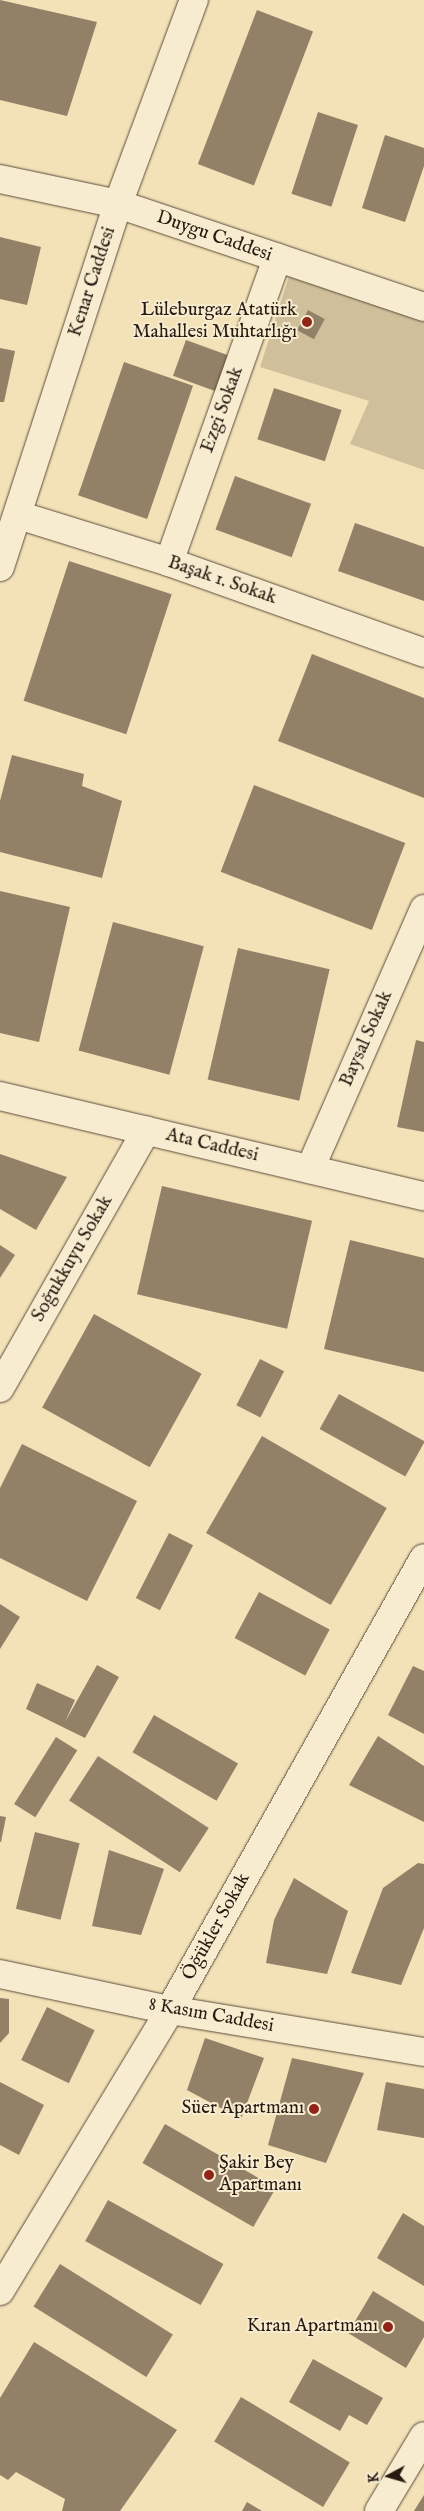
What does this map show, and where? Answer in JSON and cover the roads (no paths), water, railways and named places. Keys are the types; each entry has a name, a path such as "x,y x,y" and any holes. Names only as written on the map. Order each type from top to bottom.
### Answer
{"street":[{"name":"Kenar Caddesi","path":"0,567 118,204 194,0"},
{"name":"Duygu Caddesi","path":"0,179 118,204 424,307"},
{"name":"Ezgi Sokak","path":"169,562 277,258"},
{"name":"Başak 1. Sokak","path":"18,515 169,562 424,653"},
{"name":"Baysal Sokak","path":"310,1169 424,908"},
{"name":"Ata Caddesi","path":"0,1096 424,1196"},
{"name":"Soğukkuyu Sokak","path":"0,1388 146,1131"},
{"name":"Öğükler Sokak","path":"0,2291 170,2010 424,1558"},
{"name":"8 Kasım Caddesi","path":"0,1974 170,2010 424,2052"},
{"path":"379,2511 424,2436"}],"place":[{"name":"Lüleburgaz Atatürk Mahallesi Muhtarlığı","path":"307,322"},
{"name":"Süer Apartmanı","path":"314,2109"},
{"name":"Şakir Bey Apartmanı","path":"209,2175"},
{"name":"Kıran Apartmanı","path":"388,2327"}]}
